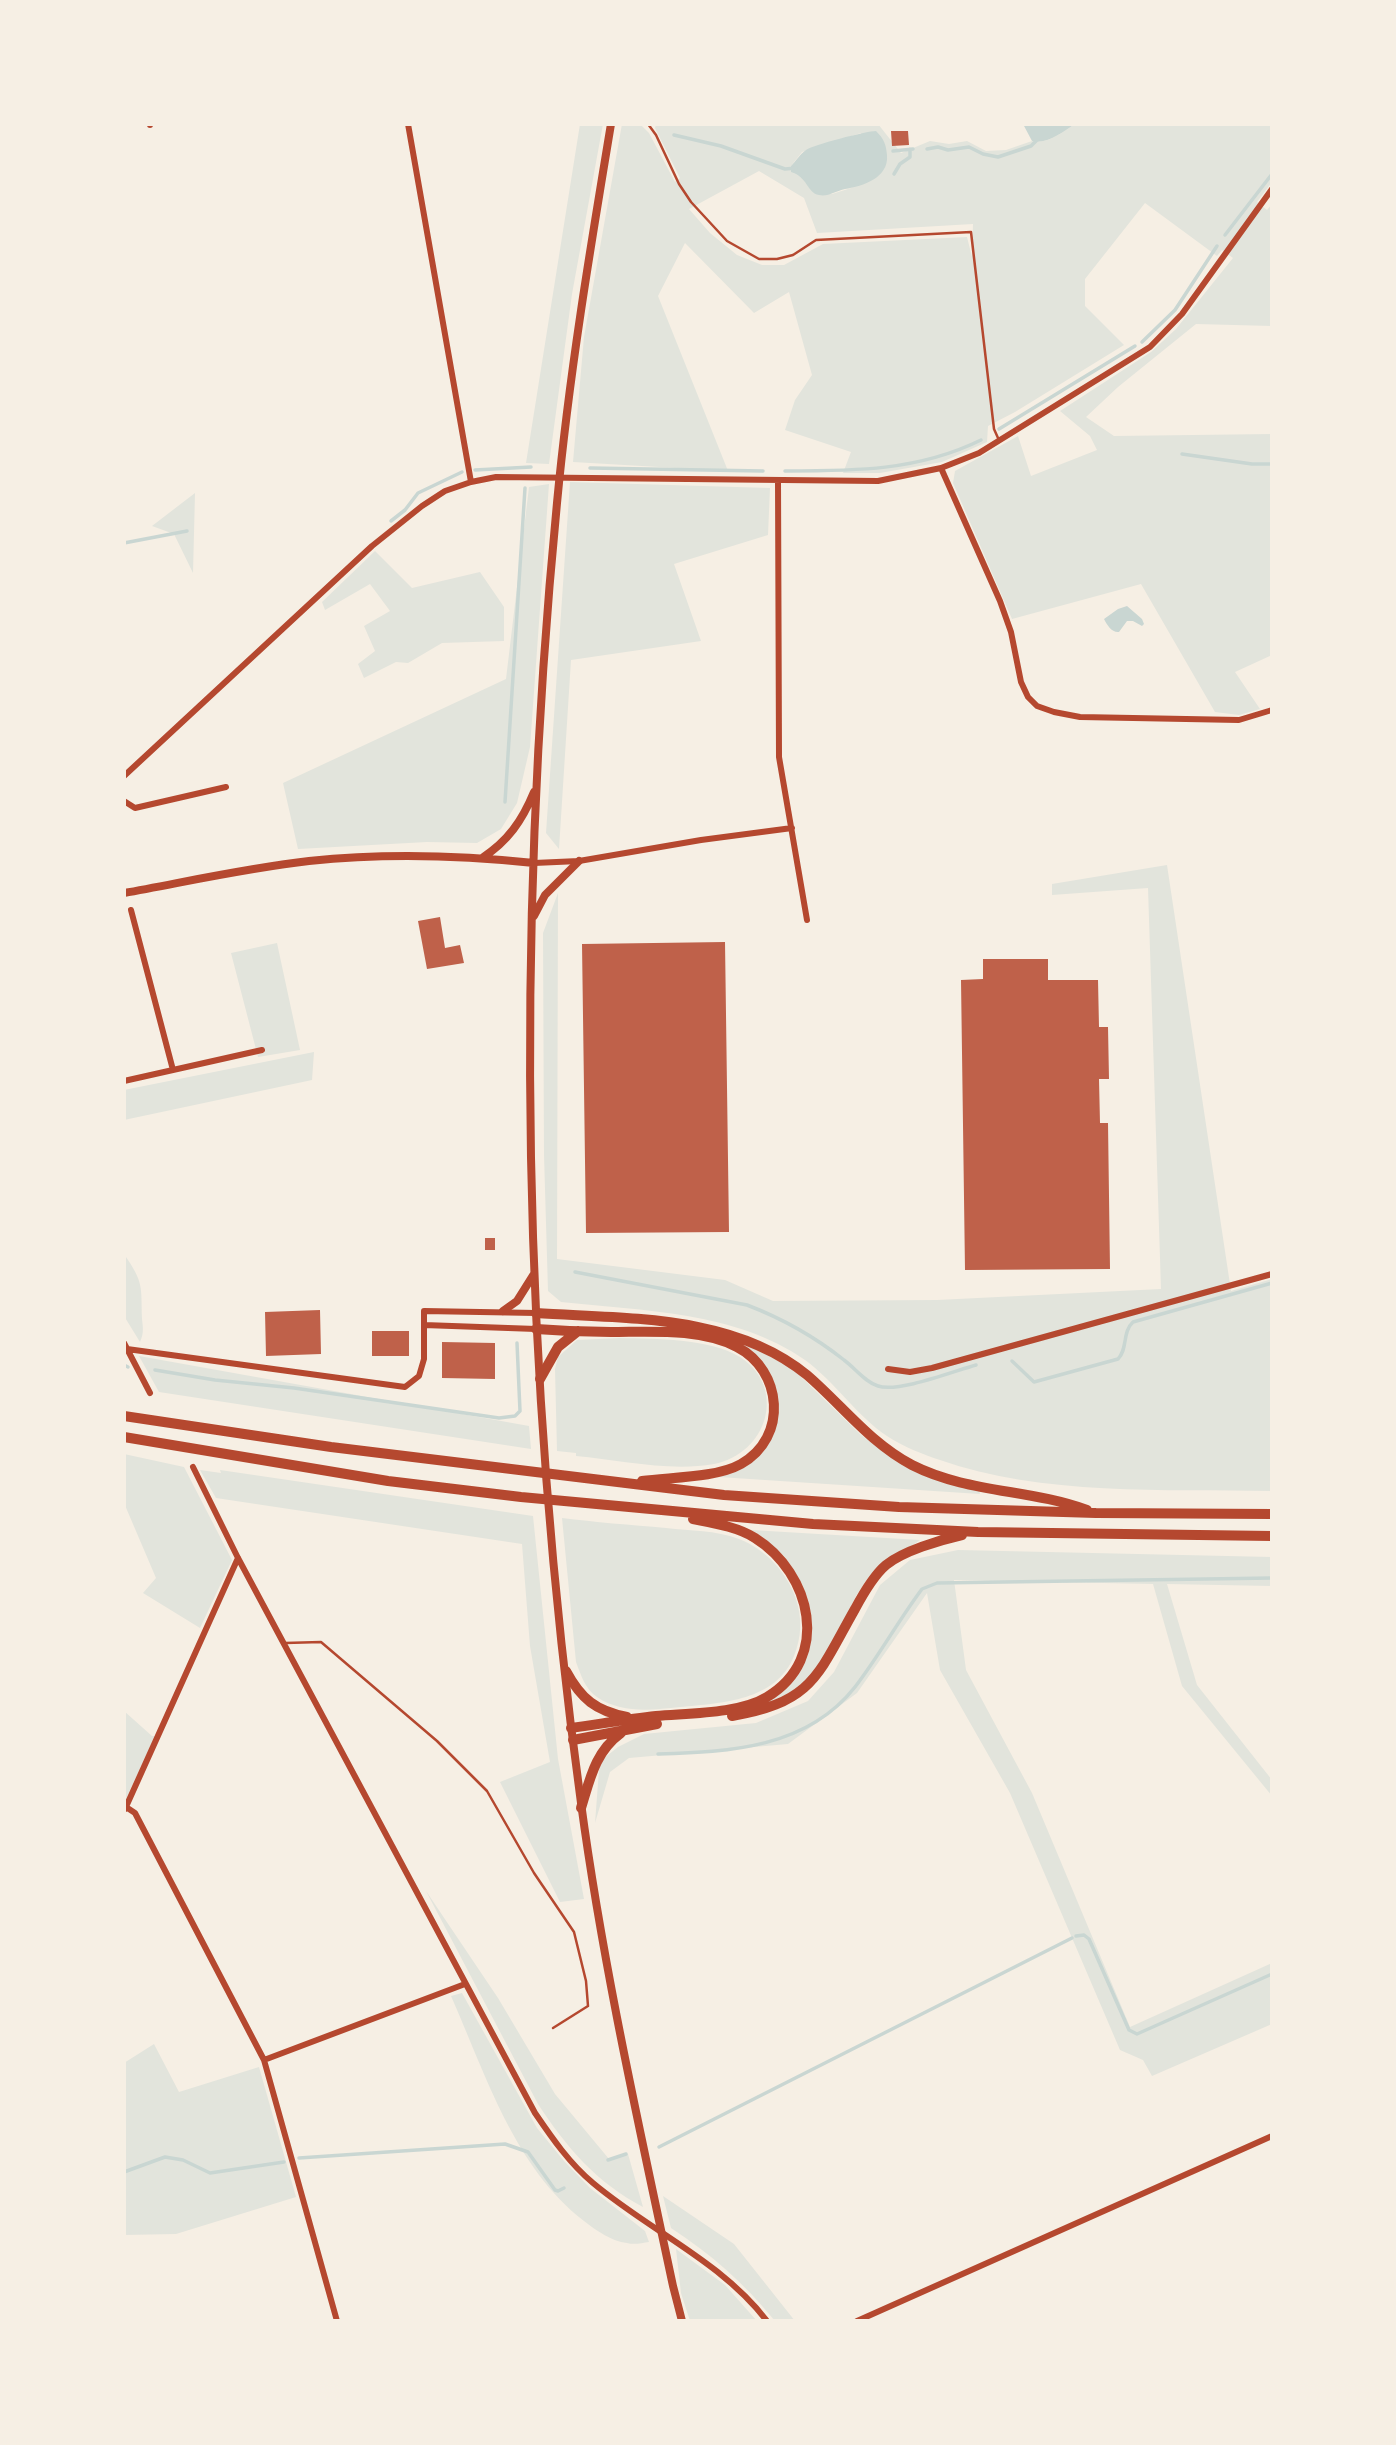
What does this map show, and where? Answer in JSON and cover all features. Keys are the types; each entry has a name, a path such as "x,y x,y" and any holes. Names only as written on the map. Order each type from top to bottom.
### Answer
{"highway":[{"path":"536,1313 686,1325 730,1335 779,1356 806,1374 879,1443 914,1466 955,1481 1069,1503 1096,1513"},
{"path":"536,1329 661,1332 714,1339 736,1346 751,1356 764,1370 772,1386 774,1408 769,1433 763,1444 741,1464 707,1473 625,1483"},
{"path":"540,1379 558,1347 578,1331"},
{"path":"124,1416 305,1443 724,1495 825,1503 1096,1513 1272,1514"},
{"path":"124,1437 388,1481 521,1497 813,1524 978,1532 1272,1536"},
{"path":"572,1734 637,1718 739,1707 766,1698 789,1678 805,1651 808,1617 800,1590 785,1562 754,1537 712,1523 646,1509"},
{"path":"572,1734 623,1731 644,1725 754,1712 777,1704 797,1694 821,1672 864,1592 887,1564 928,1544 978,1532"},
{"path":"566,1671 578,1693 596,1706 614,1714 637,1718"},
{"path":"582,1808 593,1768 610,1741 623,1731"}],"main road":[{"path":"611,126 576,345 557,501 537,786 531,1039 536,1329 547,1482 582,1808 614,2012 682,2321"},
{"path":"482,858 511,834 524,815 537,786"},
{"path":"124,893 309,861 387,856 482,858 534,863"},
{"path":"533,919 545,895 579,860"},
{"path":"503,1311 517,1301 535,1272"}],"street":[{"path":"408,124 471,482"},
{"path":"124,776 372,546 445,491 471,482 519,477 878,481 941,468 999,442 1150,347 1168,330 1272,189"},
{"path":"941,468 1000,601 1011,632 1021,682 1028,697 1037,706 1080,717 1226,720 1239,720 1272,710"},
{"path":"778,480 779,757 807,920"},
{"path":"124,801 135,808 226,787"},
{"path":"534,863 579,860 792,828"},
{"path":"131,911 173,1070"},
{"path":"124,1081 262,1050"},
{"path":"888,1369 909,1372 932,1368 1272,1274"},
{"path":"126,1346 405,1387 419,1376 424,1359 424,1311 536,1313"},
{"path":"424,1325 536,1329"},
{"path":"126,1346 150,1393"},
{"path":"193,1467 238,1558 535,2113 562,2151 592,2182 700,2257 767,2321"},
{"path":"238,1558 125,1808 135,1813 264,2060 337,2321"},
{"path":"264,2060 465,1984"},
{"path":"857,2321 1272,2136"}],"lane":[{"path":"648,124 691,202 727,241 743,252 759,258 777,259 793,255 816,240 971,232 994,429 999,442"},
{"path":"285,1643 321,1642 437,1741 487,1791 534,1873 574,1932 586,1981 588,2006 553,2028"}],"shaded area":[{"path":"580,124 603,124 572,294 549,464 526,463"},
{"path":"622,124 640,124 649,133 675,182 680,178 655,128 656,124 878,124 901,153 930,141 949,144 967,141 986,151 1006,150 1032,141 1049,139 1075,124 1272,124 1272,182 1257,202 1267,210 1272,204 1272,326 1196,324 1118,387 1086,417 1114,436 1272,434 1272,655 1235,672 1260,709 1239,715 1215,712 1141,584 1012,619 953,483 955,471 1018,436 1031,476 1097,450 1090,436 1060,411 1151,352 1176,329 1233,258 1222,250 1217,256 1145,203 1085,279 1085,306 1124,345 988,426 987,442 942,462 880,473 843,473 851,452 785,430 795,400 812,375 789,292 754,313 685,243 658,296 728,471 573,462 584,337","holes":["861,133 851,188 832,194 809,187 806,180 791,166 802,152","759,171 804,198 817,233 973,224 972,257 967,237 823,244 784,265 762,265 737,255 710,233 689,209"]},
{"path":"1023,124 1075,124 1054,137 1037,142 1032,141"},
{"path":"876,131 883,139 887,163 874,180 829,195 819,195 812,191 801,177 791,172 791,166 810,148"},
{"path":"570,482 770,488 768,535 674,564 701,641 571,660 559,849 546,833"},
{"path":"549,484 530,747 517,803 501,829 477,843 427,842 298,849 283,783 506,679 529,487"},
{"path":"195,493 193,573 174,534 152,526"},
{"path":"375,551 412,588 480,572 504,607 504,641 442,643 408,663 396,662 364,678 358,664 375,651 364,626 390,611 370,584 325,610 322,602"},
{"path":"1127,606 1144,624 1142,626 1127,621 1119,632 1114,631 1104,619"},
{"path":"1167,865 1231,1291 1272,1279 1272,1491 1104,1488 1020,1480 979,1472 927,1456 893,1440 866,1419 805,1360 778,1344 719,1322 656,1311 561,1302 548,1291 544,1155 543,933 558,893 557,1259 725,1280 773,1301 937,1300 1161,1289 1148,888 1052,895 1052,884"},
{"path":"277,943 300,1050 258,1057 231,953"},
{"path":"314,1052 312,1080 124,1120 124,1090"},
{"path":"124,1254 140,1285 143,1330 140,1342 124,1316"},
{"path":"620,1338 698,1343 740,1357 755,1370 764,1385 767,1402 765,1418 758,1434 732,1458 697,1466 645,1464 576,1456 576,1453 557,1451 555,1369 558,1357 577,1340"},
{"path":"743,1345 793,1369 861,1435 882,1450 979,1490 980,1494 719,1477 757,1456 778,1408"},
{"path":"139,1356 529,1426 531,1449 159,1392"},
{"path":"124,1454 184,1467 232,1560 200,1628 143,1593 156,1578 124,1503"},
{"path":"200,1470 221,1473 220,1470 533,1516 558,1759 584,1899 560,1902 500,1782 550,1762 530,1646 522,1544 216,1498"},
{"path":"562,1518 712,1532 739,1539 758,1549 781,1571 798,1606 799,1641 786,1671 761,1691 713,1704 637,1709 617,1706 597,1697 586,1686 576,1662"},
{"path":"751,1530 920,1540 867,1579 830,1650 804,1685 763,1706 776,1696 811,1640 811,1614 802,1584 785,1557"},
{"path":"958,1550 1272,1557 1272,1586 1167,1584 1197,1685 1272,1780 1272,1796 1182,1686 1153,1584 954,1580 966,1670 1032,1793 1130,2027 1272,1963 1272,2024 1152,2076 1143,2060 1120,2050 1010,1793 940,1670 927,1593 857,1693 788,1744 629,1758 610,1772 595,1823 599,1770 603,1759 618,1747 644,1734 756,1723 808,1701 834,1672 880,1585 910,1560"},
{"path":"124,1711 155,1736 124,1803"},
{"path":"426,1891 498,1998 555,2094 609,2159 628,2154 643,2207 611,2187 584,2163 538,2104"},
{"path":"462,1993 537,2128 590,2188 645,2231 649,2242 621,2242 599,2232 560,2199 539,2174 520,2147 490,2088 451,1996"},
{"path":"154,2044 179,2092 259,2067 296,2197 176,2234 124,2235 124,2063"},
{"path":"663,2196 734,2244 795,2321 775,2321 726,2270 671,2228"},
{"path":"676,2249 725,2285 757,2321 690,2321 681,2293"}],"building":[{"path":"891,131 908,131 909,145 892,146"},
{"path":"440,917 445,948 460,945 464,963 427,969 418,921"},
{"path":"725,942 729,1232 586,1233 582,944"},
{"path":"983,959 1048,959 1048,980 1098,980 1099,1027 1108,1027 1109,1079 1099,1079 1100,1123 1108,1123 1110,1269 965,1270 961,980 983,979"},
{"path":"485,1238 495,1238 495,1250 485,1250"},
{"path":"320,1310 321,1354 266,1356 265,1312"},
{"path":"372,1331 409,1331 409,1356 372,1356"},
{"path":"442,1342 495,1343 495,1379 442,1378"}],"waterway":[{"path":"674,135 721,146 785,169 796,168"},
{"path":"927,149 969,147 998,157 1031,146 1038,139"},
{"path":"894,174 900,164 910,157 910,149"},
{"path":"893,151 913,149"},
{"path":"1225,235 1272,174"},
{"path":"1142,342 1175,310 1217,246"},
{"path":"999,429 1135,346"},
{"path":"785,471 885,467 934,458 981,440"},
{"path":"1182,454 1252,464 1272,464"},
{"path":"475,470 531,467"},
{"path":"590,468 763,471"},
{"path":"391,521 405,510 418,493 462,472"},
{"path":"505,802 525,488"},
{"path":"124,543 187,531"},
{"path":"575,1272 747,1305 810,1336 878,1386 899,1387 976,1365"},
{"path":"1012,1361 1034,1382 1118,1359 1127,1331 1133,1322 1272,1283"},
{"path":"155,1370 499,1418 515,1416 520,1411 517,1343"},
{"path":"124,1365 128,1367"},
{"path":"658,1754 712,1751 766,1743 814,1723 836,1707 855,1687 922,1589 937,1583 1272,1578"},
{"path":"1076,1936 1084,1935 1089,1939 1129,2030 1137,2034 1272,1974"},
{"path":"659,2147 1072,1938"},
{"path":"299,2158 505,2144 528,2152 555,2190 564,2188"},
{"path":"608,2160 626,2154"},
{"path":"124,2172 165,2157 183,2160 210,2173 284,2162"}]}
